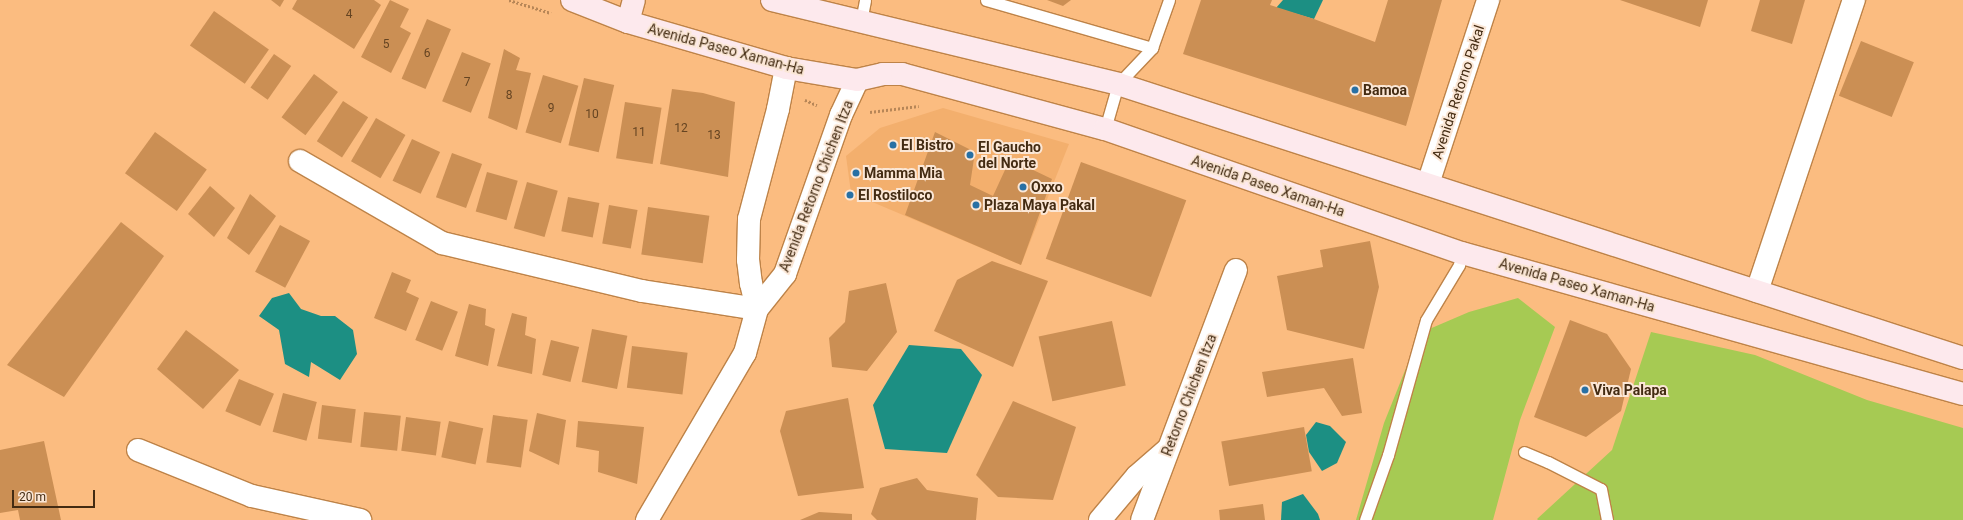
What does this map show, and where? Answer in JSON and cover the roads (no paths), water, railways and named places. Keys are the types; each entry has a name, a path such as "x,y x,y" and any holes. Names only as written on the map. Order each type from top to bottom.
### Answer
{"main road":[{"name":"Avenida Paseo Xaman-Ha","path":"572,0 628,22 786,68 857,80 883,74 902,74 1105,129 1462,253 1963,394"},
{"path":"628,22 634,0"},
{"path":"772,0 1118,84 1963,358"}],"street":[{"name":"Avenida Retorno Pakal","path":"1428,184 1488,0"},
{"path":"1757,291 1854,0"},
{"name":"Avenida Retorno Chichen Itza","path":"757,309 751,284 748,260 749,219 778,110 786,68"},
{"name":"Avenida Retorno Chichen Itza","path":"647,520 745,353 757,309 784,274 841,115 857,80"},
{"path":"300,161 442,243 642,291 757,309"},
{"name":"Retorno Chichen Itza","path":"1142,520 1236,270"},
{"path":"1100,520 1137,476 1169,449"},
{"path":"138,450 252,496 360,520"}],"lane":[{"path":"861,21 865,0"},
{"path":"986,0 1152,48"},
{"path":"1105,129 1118,84 1152,48 1169,0"},
{"path":"1366,520 1388,455 1426,320 1459,265 1462,253"},
{"path":"1524,452 1548,462 1601,489 1607,520"}],"water":[{"path":"1283,0 1323,0 1314,19 1276,8"},
{"path":"289,293 301,309 321,316 335,316 353,330 357,354 340,380 311,362 309,377 285,364 279,330 259,316 272,298"},
{"path":"909,345 961,349 982,375 947,453 885,449 873,405"},
{"path":"1316,422 1330,426 1346,442 1337,463 1322,471 1309,452 1306,435"},
{"path":"1303,494 1318,514 1320,520 1281,520 1282,502"}],"place":[{"name":"Bamoa","path":"1355,90"},
{"name":"El Bistro","path":"893,145"},
{"name":"El Gaucho del Norte","path":"970,155"},
{"name":"Mamma Mia","path":"856,173"},
{"name":"Oxxo","path":"1023,187"},
{"name":"El Rostiloco","path":"850,195"},
{"name":"Plaza Maya Pakal","path":"976,205"},
{"name":"Viva Palapa","path":"1585,390"}]}
